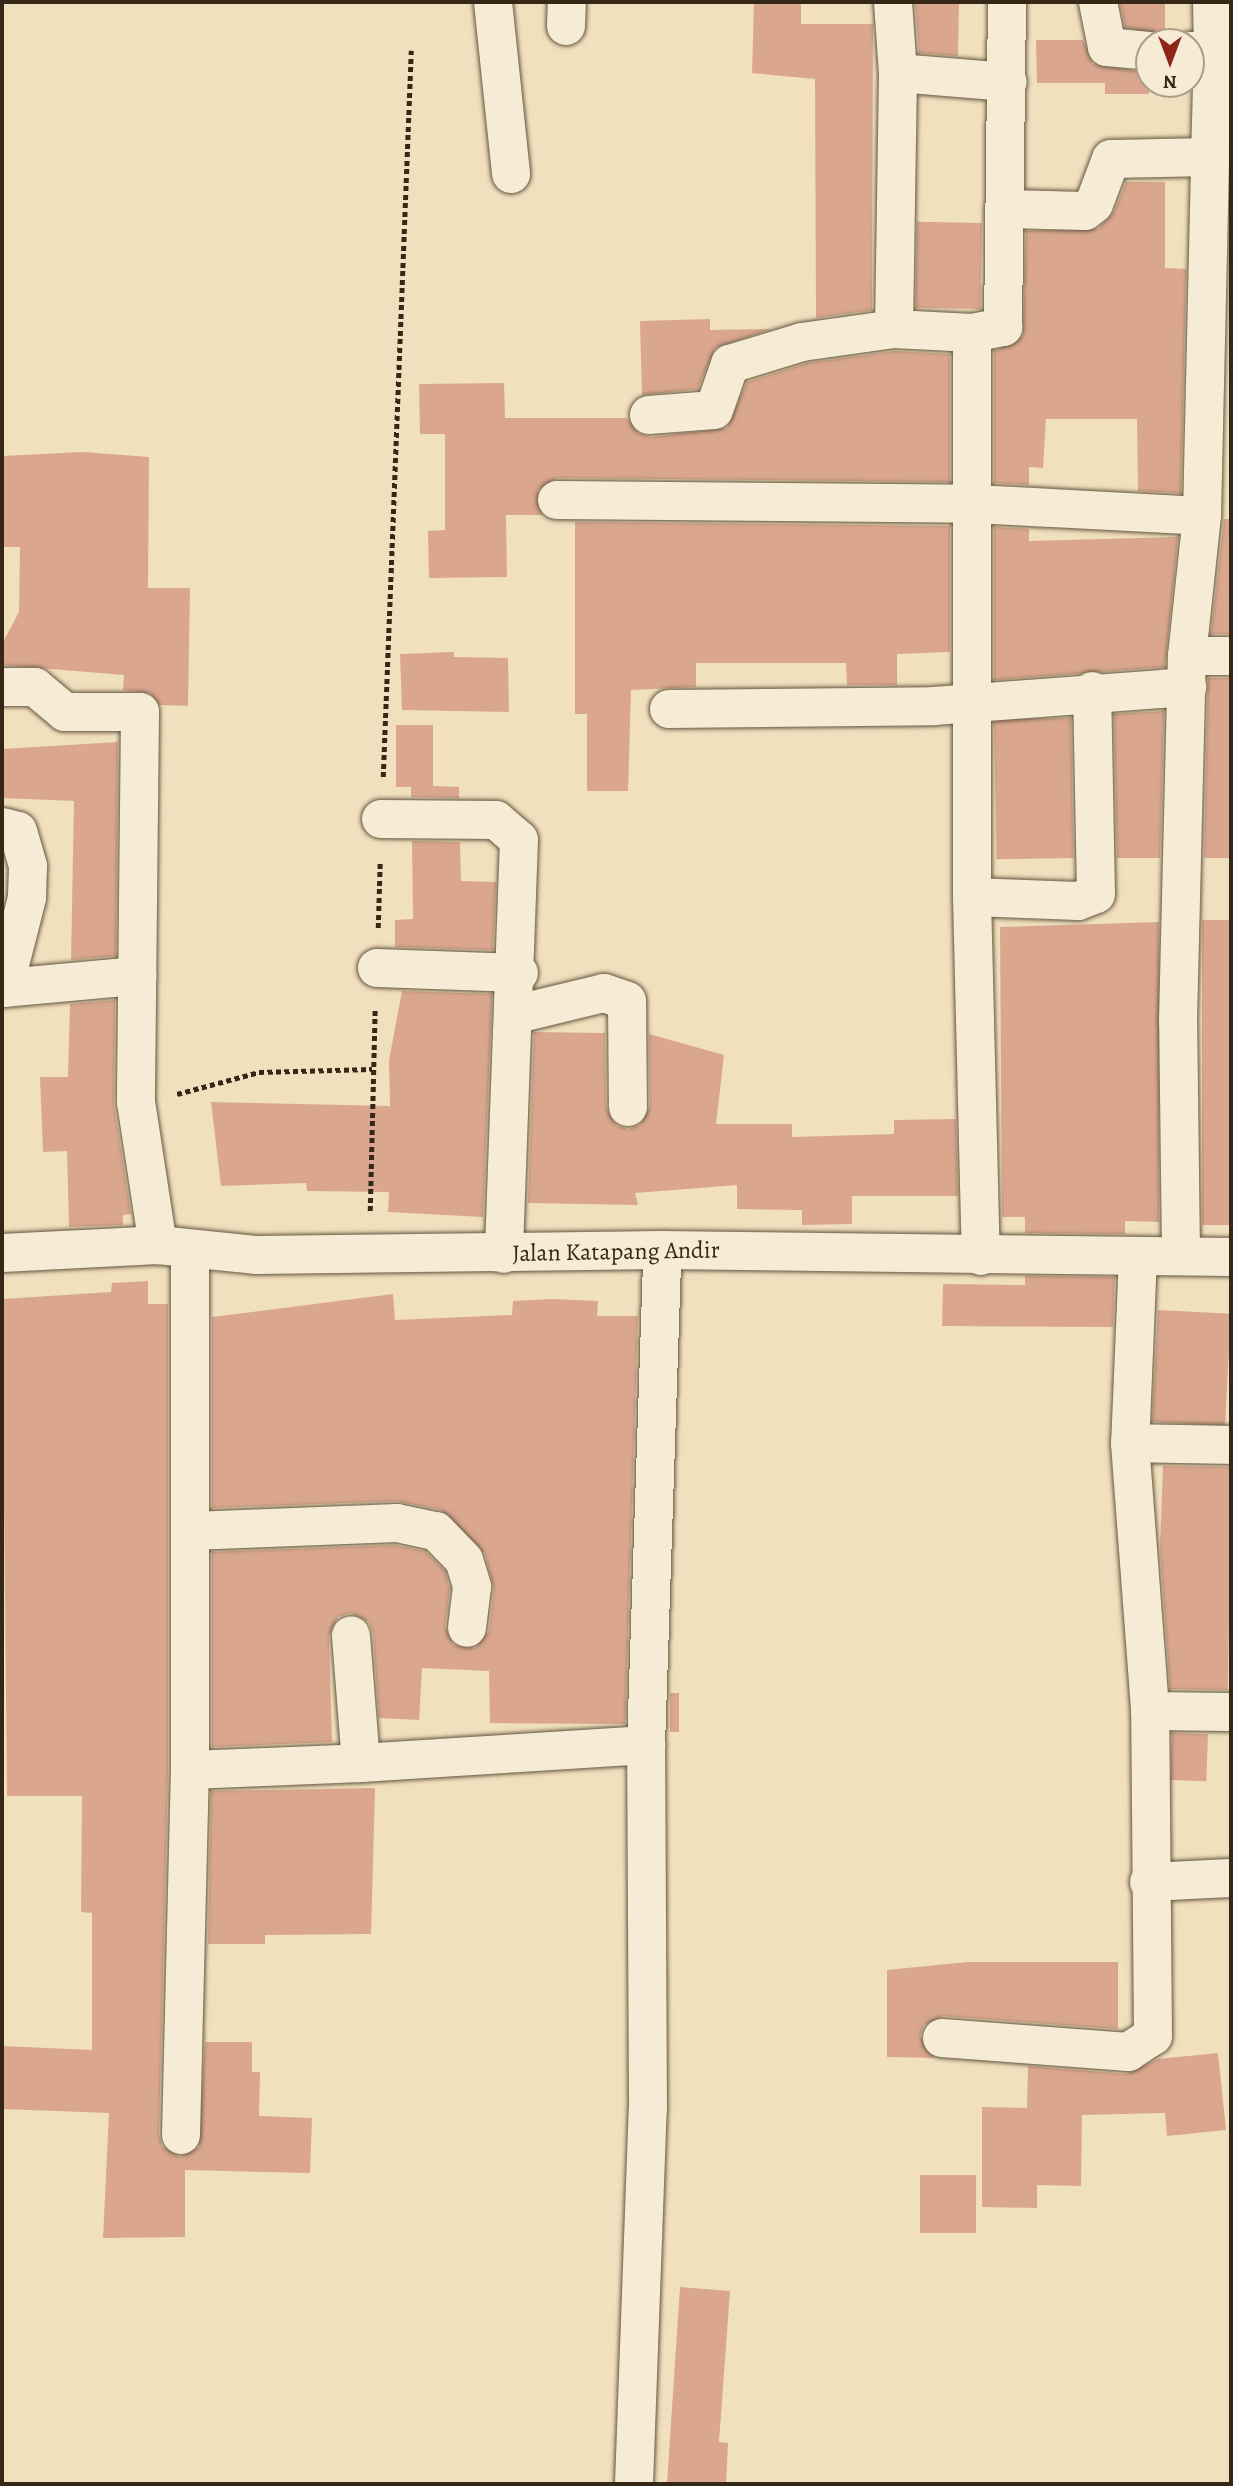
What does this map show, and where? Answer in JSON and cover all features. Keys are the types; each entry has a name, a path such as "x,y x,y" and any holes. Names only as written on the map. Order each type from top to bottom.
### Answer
{"street":[{"path":"493,2 511,174"},
{"path":"893,2 898,73 894,329"},
{"path":"649,415 717,408 725,371 734,362 802,342 894,329 972,333 999,329 1007,318 1007,2"},
{"path":"1098,2 1107,47 1135,50"},
{"path":"1181,1255 1178,1021 1186,672 1202,516 1212,2"},
{"path":"898,73 1008,82"},
{"path":"1007,209 1085,211 1094,204 1111,159 1210,157"},
{"path":"972,333 975,504 972,897 981,1256"},
{"path":"557,500 975,504 1202,516"},
{"path":"669,709 921,706 975,699 1092,691 1186,672 1231,656"},
{"path":"2,687 35,687 65,712 140,712 136,1102 174,1249 191,1531 190,1770 181,2135"},
{"path":"972,897 1078,901 1096,894 1092,691"},
{"path":"381,819 496,820 515,831 519,973 513,1015 505,1254"},
{"path":"2,827 18,831 28,867 27,898 4,988 137,976"},
{"path":"377,968 519,973"},
{"path":"513,1015 604,993 627,1001 628,1107"},
{"name":"Jalan Katapang Andir","path":"2,1253 174,1249 505,1254 662,1250 1231,1257"},
{"path":"634,2484 649,2109 646,1745 662,1250"},
{"path":"942,2038 1140,2049 1153,2036 1149,1882 1150,1711 1130,1443 1138,1256"},
{"path":"1130,1443 1231,1445"},
{"path":"191,1531 397,1523 436,1531 464,1560 472,1587 467,1628"},
{"path":"351,1635 361,1763"},
{"path":"1150,1711 1231,1712"},
{"path":"190,1770 361,1763 646,1745"},
{"path":"1149,1882 1231,1878"}],"path":[{"path":"369,1251 372,1069 411,51"},
{"path":"136,1102 259,1072 372,1069"}],"building":[{"path":"754,2 801,2 801,24 873,24 872,310 816,318 815,79 752,73"},
{"path":"915,2 959,2 958,56 919,53"},
{"path":"1120,2 1165,2 1165,28 1135,30 1125,27"},
{"path":"1036,40 1083,40 1093,64 1135,71 1135,94 1105,94 1105,83 1037,83"},
{"path":"1126,182 1165,182 1165,268 1186,269 1181,493 1138,491 1137,419 1046,419 1043,468 1029,467 1029,485 994,483 994,351 1023,336 1026,231 1098,229 1114,212"},
{"path":"917,222 982,223 980,309 916,308"},
{"path":"710,319 710,330 771,329 715,348 698,389 642,395 640,321"},
{"path":"895,351 950,354 950,482 557,478 538,490 542,515 506,515 507,577 429,578 428,531 445,530 445,434 420,434 419,384 504,383 505,418 627,418 639,434 651,437 727,428 747,382 807,363"},
{"path":"83,452 149,457 148,588 190,588 188,706 160,705 150,693 123,690 124,675 2,665 2,644 19,612 20,547 2,547 2,456"},
{"path":"1224,519 1231,519 1231,634 1211,634"},
{"path":"575,522 950,526 950,652 897,654 897,685 847,685 846,663 696,663 696,687 631,690 628,791 587,791 587,714 575,714"},
{"path":"994,527 1029,529 1029,541 1178,537 1165,667 994,680"},
{"path":"454,652 454,657 508,658 509,712 402,710 400,654"},
{"path":"1208,678 1231,678 1231,858 1204,858"},
{"path":"1164,711 1160,858 1117,858 1114,714"},
{"path":"1071,718 1073,858 996,859 994,719"},
{"path":"396,725 433,725 433,786 459,787 459,798 411,797 411,787 396,787"},
{"path":"118,742 116,956 71,960 74,801 2,798 2,749"},
{"path":"412,841 460,842 461,881 496,882 493,950 395,947 395,920 413,919"},
{"path":"1202,920 1231,920 1231,1225 1202,1225"},
{"path":"1159,922 1159,1222 1125,1221 1125,1234 1025,1233 1025,1217 1002,1217 1000,927"},
{"path":"402,991 492,994 483,1217 388,1212 389,1192 307,1191 306,1183 221,1186 211,1102 390,1106 389,1060"},
{"path":"115,1000 114,1105 131,1214 123,1215 123,1225 69,1227 67,1151 43,1152 40,1077 68,1077 70,1004"},
{"path":"534,1032 605,1033 606,1108 617,1126 628,1129 640,1125 650,1107 649,1034 724,1055 716,1124 792,1124 792,1137 894,1134 894,1120 956,1119 958,1196 852,1196 852,1224 802,1225 802,1210 737,1209 737,1185 635,1193 638,1205 528,1203"},
{"path":"1025,1276 1115,1277 1113,1327 942,1326 943,1284 1025,1285"},
{"path":"148,1281 148,1304 168,1304 168,1770 159,2135 162,2146 180,2157 199,2147 205,2042 252,2042 252,2072 260,2072 259,2116 312,2118 310,2173 185,2170 185,2237 103,2238 109,2113 2,2109 2,2046 92,2050 92,1913 81,1912 82,1796 7,1796 2,1299 111,1292 112,1283"},
{"path":"393,1294 395,1320 512,1315 513,1301 552,1299 598,1301 597,1316 638,1316 625,1724 490,1723 489,1671 422,1668 419,1720 379,1718 373,1633 369,1622 350,1613 338,1617 329,1636 332,1742 212,1747 212,1552 395,1545 425,1551 445,1571 450,1589 445,1626 453,1645 475,1648 489,1631 494,1589 485,1554 441,1510 396,1501 212,1508 212,1317"},
{"path":"1158,1310 1231,1314 1225,1426 1152,1422"},
{"path":"1163,1466 1231,1467 1228,1690 1170,1689 1160,1548"},
{"path":"670,1693 679,1693 679,1732 670,1732"},
{"path":"1172,1733 1208,1734 1206,1781 1170,1780"},
{"path":"375,1788 371,1934 265,1935 265,1944 208,1944 211,1791"},
{"path":"967,1962 1118,1962 1118,2029 943,2016 924,2025 920,2036 935,2058 887,2057 887,1970"},
{"path":"1218,2053 1226,2130 1167,2136 1165,2113 1082,2115 1081,2186 1037,2185 1037,2208 982,2207 982,2107 1027,2108 1028,2066 1126,2074 1158,2059"},
{"path":"920,2175 976,2175 976,2233 920,2233"},
{"path":"680,2287 730,2291 719,2442 728,2443 726,2484 667,2484"}]}
